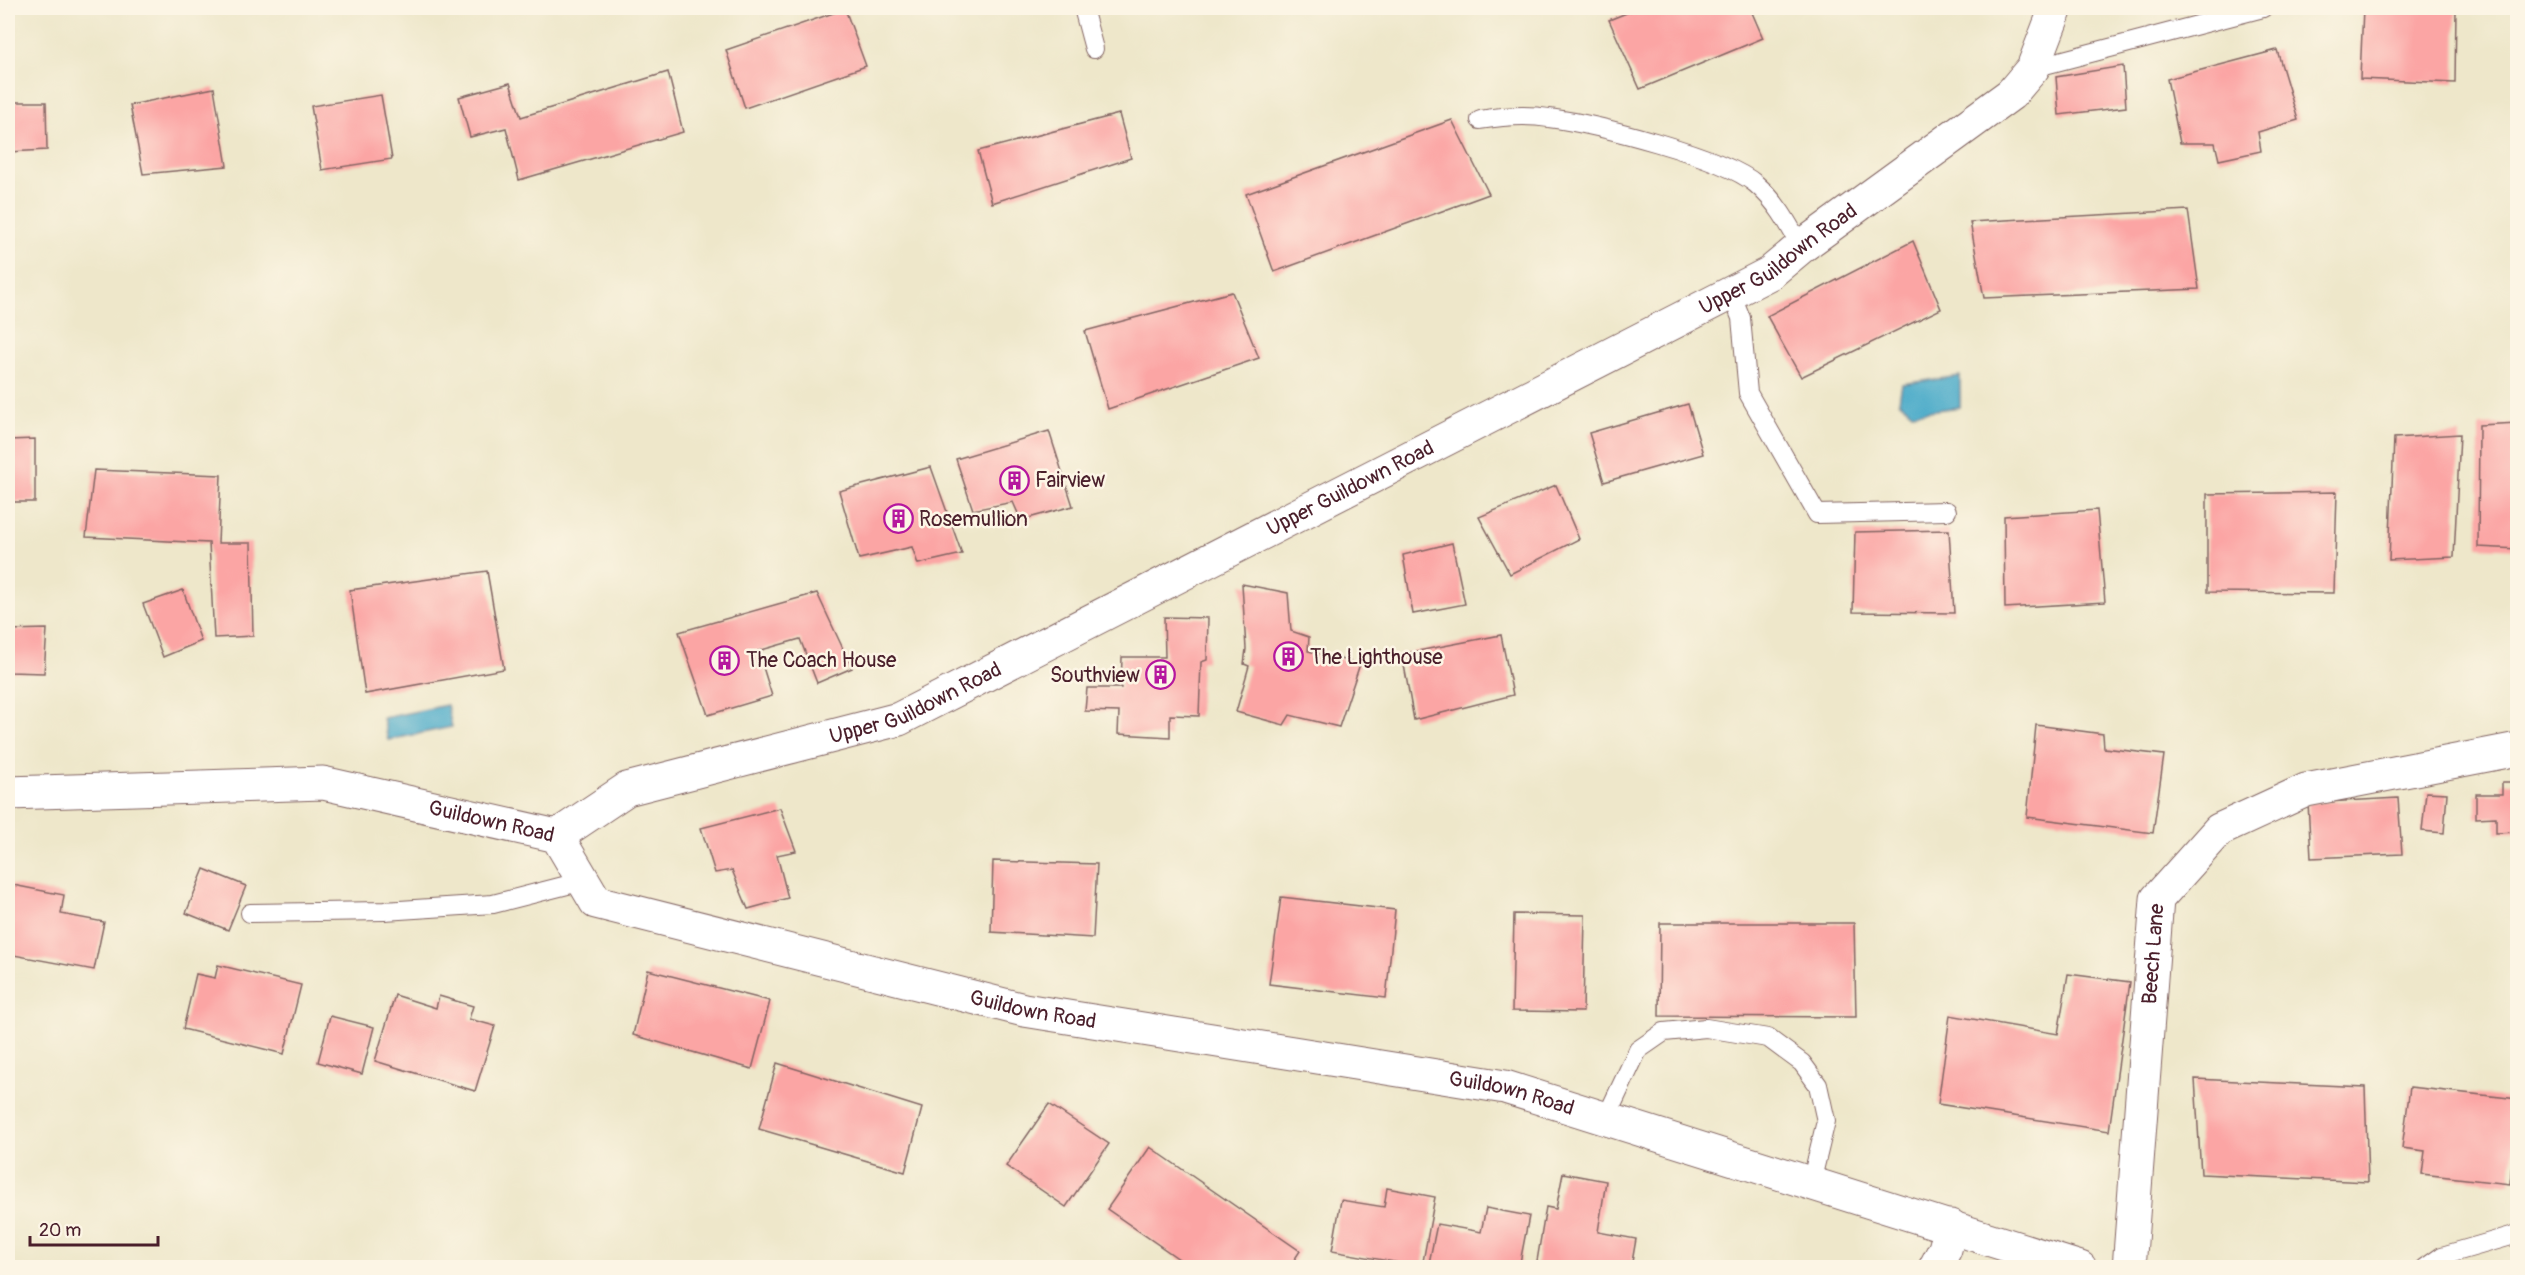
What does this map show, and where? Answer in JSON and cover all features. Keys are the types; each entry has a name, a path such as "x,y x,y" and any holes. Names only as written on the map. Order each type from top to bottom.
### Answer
{"street":[{"name":"Upper Guildown Road","path":"557,836 627,789 899,719 1770,273 1801,247 2011,94 2033,68 2056,8"},
{"name":"Beech Lane","path":"2129,1268 2157,899 2219,830 2306,790 2517,749"},
{"name":"Guildown Road","path":"8,793 323,783 557,836 596,902 1024,1010 1505,1087 2080,1268"},
{"path":"1935,1268 1945,1249 1951,1226"}],"lane":[{"path":"1083,8 1094,49"},
{"path":"2033,68 2263,8"},
{"path":"1480,120 1509,115 1556,119 1647,141 1730,168 1755,183 1779,206 1801,247"},
{"path":"1731,293 1741,318 1748,393 1817,514 1947,511"},
{"path":"250,913 373,911 493,904 584,881"},
{"path":"1606,1118 1638,1050 1664,1032 1706,1028 1768,1038 1802,1063 1818,1085 1826,1121 1811,1183"},
{"path":"2425,1268 2442,1256 2517,1234"}],"water":[{"path":"1960,376 1960,407 1912,413 1899,401 1902,384"},
{"path":"447,705 452,727 388,740 383,718"}],"building":[{"path":"1639,8 1750,8 1763,38 1640,89 1609,20"},
{"path":"2363,8 2456,8 2455,83 2360,79"},
{"path":"845,9 866,66 745,108 726,50"},
{"path":"2277,50 2298,120 2258,132 2261,151 2219,160 2215,143 2180,143 2167,79"},
{"path":"2123,66 2126,107 2059,115 2056,77"},
{"path":"668,72 683,132 519,180 506,128 470,137 459,97 510,83 521,117"},
{"path":"214,88 227,166 143,174 130,105"},
{"path":"381,95 392,159 322,170 311,106"},
{"path":"8,102 46,102 47,150 8,152"},
{"path":"1119,114 1131,158 992,203 978,151"},
{"path":"1452,120 1489,194 1274,272 1246,194"},
{"path":"2188,210 2199,289 1984,298 1970,222"},
{"path":"1913,241 1941,309 1801,377 1767,316"},
{"path":"1232,292 1259,358 1108,409 1085,331"},
{"path":"1688,404 1703,454 1604,482 1589,433"},
{"path":"2518,423 2518,549 2478,547 2479,425"},
{"name":"Fairview","path":"1049,431 1073,506 1021,520 1013,502 973,510 956,459"},
{"path":"2460,434 2454,557 2389,560 2394,438"},
{"path":"35,439 35,502 8,502 8,440"},
{"name":"Rosemullion","path":"931,467 962,554 918,564 912,547 859,559 839,491"},
{"path":"94,470 221,475 218,543 251,543 253,636 214,638 209,543 86,537"},
{"path":"1556,485 1579,539 1510,574 1479,517"},
{"path":"2337,492 2334,593 2207,592 2207,494"},
{"path":"2097,510 2105,602 2005,608 2004,516"},
{"path":"1949,530 1954,613 1853,612 1855,532"},
{"path":"1452,543 1465,604 1413,614 1403,555"},
{"path":"487,571 504,669 365,694 350,590"},
{"name":"The Lighthouse","path":"1242,584 1288,593 1291,631 1309,637 1308,651 1360,664 1339,727 1290,715 1284,725 1236,712 1249,666 1244,664 1246,649"},
{"path":"183,590 201,641 163,657 143,604"},
{"name":"The Coach House","path":"817,593 852,668 817,683 800,639 758,651 772,696 708,715 679,632"},
{"name":"Southview","path":"1164,617 1208,618 1207,660 1201,662 1199,716 1170,715 1170,737 1118,734 1119,712 1085,711 1087,688 1121,688 1122,657 1165,657"},
{"path":"47,629 44,673 9,672 8,630"},
{"path":"1501,635 1513,695 1414,720 1402,654"},
{"path":"2036,725 2103,734 2104,748 2164,755 2153,833 2027,817"},
{"path":"2502,782 2518,782 2518,832 2496,833 2496,817 2476,818 2476,794 2502,794"},
{"path":"2426,792 2447,793 2444,833 2422,831"},
{"path":"2398,798 2402,854 2311,858 2308,803"},
{"path":"780,808 796,851 777,855 788,898 748,909 732,870 715,873 701,828"},
{"path":"993,861 1097,864 1093,938 991,932"},
{"path":"204,869 246,886 228,930 186,913"},
{"path":"8,884 64,895 61,914 104,922 94,970 8,954"},
{"path":"1281,897 1395,910 1386,998 1269,984"},
{"path":"1514,914 1585,915 1583,1012 1512,1011"},
{"path":"1660,923 1854,923 1856,1017 1659,1016"},
{"path":"218,965 301,985 284,1054 183,1029 196,974 215,978"},
{"path":"648,970 770,1001 752,1069 633,1035"},
{"path":"2068,974 2130,982 2109,1131 1938,1104 1950,1015 2058,1034"},
{"path":"395,995 436,1008 439,996 473,1006 469,1019 495,1026 475,1091 375,1061"},
{"path":"330,1016 374,1027 362,1074 318,1062"},
{"path":"777,1063 922,1108 905,1172 759,1129"},
{"path":"2195,1079 2365,1087 2368,1182 2201,1174"},
{"path":"2410,1087 2518,1099 2510,1184 2422,1174 2425,1151 2402,1148"},
{"path":"1049,1104 1109,1144 1066,1207 1006,1166"},
{"path":"1150,1147 1300,1251 1289,1268 1192,1268 1107,1209"},
{"path":"1563,1173 1606,1181 1598,1232 1636,1239 1631,1268 1536,1267 1546,1207 1556,1209"},
{"path":"1387,1188 1435,1197 1422,1267 1332,1251 1341,1200 1384,1207"},
{"path":"1486,1208 1529,1216 1519,1268 1428,1268 1437,1224 1481,1232"}],"place":[{"name":"Fairview","path":"1014,480"},
{"name":"Rosemullion","path":"898,519"},
{"name":"The Lighthouse","path":"1289,657"},
{"name":"The Coach House","path":"725,660"},
{"name":"Southview","path":"1161,675"}]}
